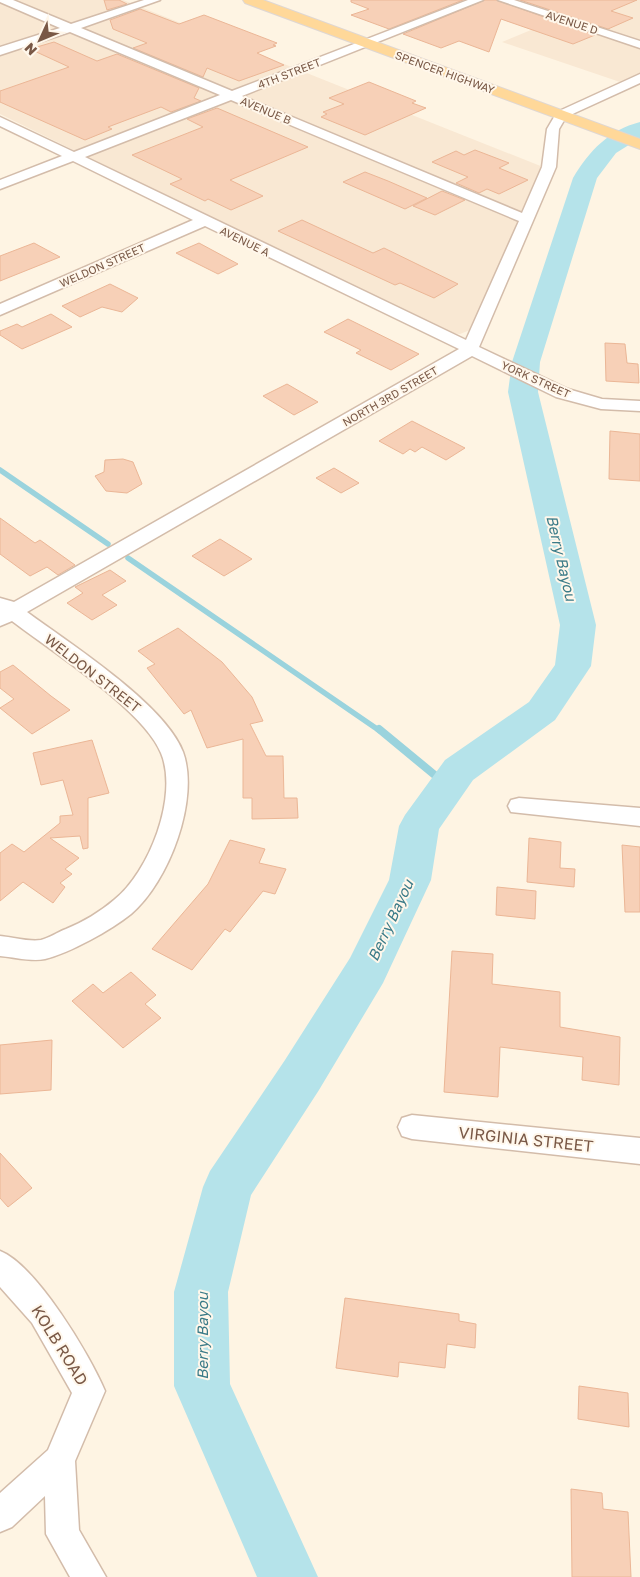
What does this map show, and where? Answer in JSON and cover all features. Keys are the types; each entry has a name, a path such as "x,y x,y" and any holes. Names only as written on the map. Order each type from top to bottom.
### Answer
{"main road":[{"name":"SPENCER HIGHWAY","path":"250,0 640,144"}],"street":[{"name":"AVENUE B","path":"4,0 528,220"},
{"path":"0,51 155,0"},
{"name":"4TH STREET","path":"0,185 478,0"},
{"name":"AVENUE D","path":"503,0 640,45"},
{"path":"470,350 528,220 549,167 553,129 560,115 640,78"},
{"name":"AVENUE A","path":"0,121 491,359"},
{"name":"WELDON STREET","path":"0,310 203,221"},
{"name":"NORTH 3RD STREET","path":"4,610 470,350"},
{"name":"YORK STREET","path":"491,359 562,393 601,404 640,406"},
{"name":"WELDON STREET","path":"0,946 43,950 90,929 124,906 149,875 172,826 178,785 172,752 151,720 110,684 4,610"},
{"path":"519,806 640,817"},
{"name":"VIRGINIA STREET","path":"412,1127 640,1151"},
{"name":"KOLB ROAD","path":"0,1265 44,1313 89,1391 59,1461"},
{"path":"0,1515 59,1461"},
{"path":"59,1461 63,1534 89,1577"}],"shaded area":[{"path":"0,0 123,0 543,167 470,330 460,334 447,333 0,114"},
{"path":"378,0 640,0 640,73 620,82 502,42 548,23 510,10 462,29"}],"building":[{"path":"104,0 119,0 127,4 107,10"},
{"path":"351,0 463,0 389,29 351,15 369,9 351,2"},
{"path":"485,0 496,0 595,35 573,44 501,19 489,52 459,41 441,48 403,34"},
{"path":"520,0 637,0 611,11 633,18 608,29"},
{"path":"140,9 179,24 204,15 277,43 273,45 276,46 257,53 284,65 239,81 207,68 203,77 133,48 147,43 113,29 110,20"},
{"path":"54,42 97,61 117,54 199,88 194,98 201,101 171,112 161,107 108,127 112,129 85,140 0,102 0,91 69,67 30,49"},
{"path":"369,82 416,101 412,103 426,108 365,135 321,117 327,114 323,112 344,104 329,98"},
{"path":"217,108 308,147 230,180 263,196 231,210 208,199 205,201 170,184 182,179 132,155 203,127 187,119"},
{"path":"475,150 509,163 499,168 528,180 499,194 487,189 479,193 456,183 468,177 432,162 456,151 464,155"},
{"path":"365,172 427,198 405,209 343,182"},
{"path":"442,191 465,200 435,215 413,206"},
{"path":"302,220 373,253 384,248 458,284 434,298 400,283 395,285 278,231"},
{"path":"34,243 60,257 0,281 0,256"},
{"path":"199,243 238,264 218,274 176,253"},
{"path":"110,284 138,298 122,312 102,307 80,317 62,306"},
{"path":"51,314 72,327 22,349 0,335 0,331 17,324 22,327"},
{"path":"348,319 419,354 391,370 356,353 361,350 324,332"},
{"path":"605,343 625,344 627,363 638,364 639,383 606,381"},
{"path":"287,384 318,402 294,415 263,396"},
{"path":"412,421 465,448 446,460 422,447 415,452 410,449 403,454 379,441"},
{"path":"610,431 640,434 640,481 609,479"},
{"path":"123,459 133,462 142,484 127,493 106,491 95,476 104,472 105,460"},
{"path":"334,468 359,483 341,493 316,478"},
{"path":"0,518 35,543 40,540 75,565 58,575 47,567 30,576 0,554"},
{"path":"220,539 252,559 224,576 192,556"},
{"path":"110,570 126,581 102,595 117,605 92,620 67,603 83,593 75,587"},
{"path":"178,628 222,662 252,697 263,721 250,724 266,756 283,756 284,798 297,798 298,818 252,819 252,798 243,798 243,739 207,748 191,710 184,714 147,668 155,664 138,651"},
{"path":"13,665 70,710 32,734 0,708 14,699 0,688 0,672"},
{"path":"92,740 109,793 88,798 88,848 83,849 80,836 50,838 79,858 65,869 72,874 60,883 65,887 53,903 23,882 0,901 0,853 12,844 24,852 60,823 60,816 73,815 63,780 41,785 33,753"},
{"path":"529,838 561,842 560,868 575,869 574,887 527,882"},
{"path":"230,840 265,849 259,863 286,869 275,894 263,891 230,932 225,929 192,970 152,949 208,884"},
{"path":"622,845 640,847 640,912 625,912"},
{"path":"497,887 536,891 535,919 496,915"},
{"path":"452,951 493,954 492,984 560,992 560,1027 620,1037 619,1085 582,1080 583,1057 500,1047 498,1097 444,1092"},
{"path":"131,972 156,995 145,1004 161,1018 123,1048 72,1001 93,984 103,993"},
{"path":"52,1040 51,1090 0,1094 0,1045"},
{"path":"0,1153 32,1188 8,1207 0,1198"},
{"path":"345,1298 459,1314 459,1321 476,1324 475,1348 447,1344 445,1368 399,1362 398,1377 336,1368"},
{"path":"579,1386 628,1393 629,1427 578,1419"},
{"path":"571,1489 602,1493 603,1509 628,1512 631,1577 572,1577"}],"waterway":[{"name":"Berry Bayou","path":"288,1577 202,1386 201,1292 228,1187 302,1075 367,970 410,880 419,826 459,770 542,711 573,666 578,625 523,392 526,362 585,178 602,153 621,138 640,129"},
{"path":"0,470 108,544"},
{"path":"128,558 380,731"},
{"path":"379,729 448,786"}]}
